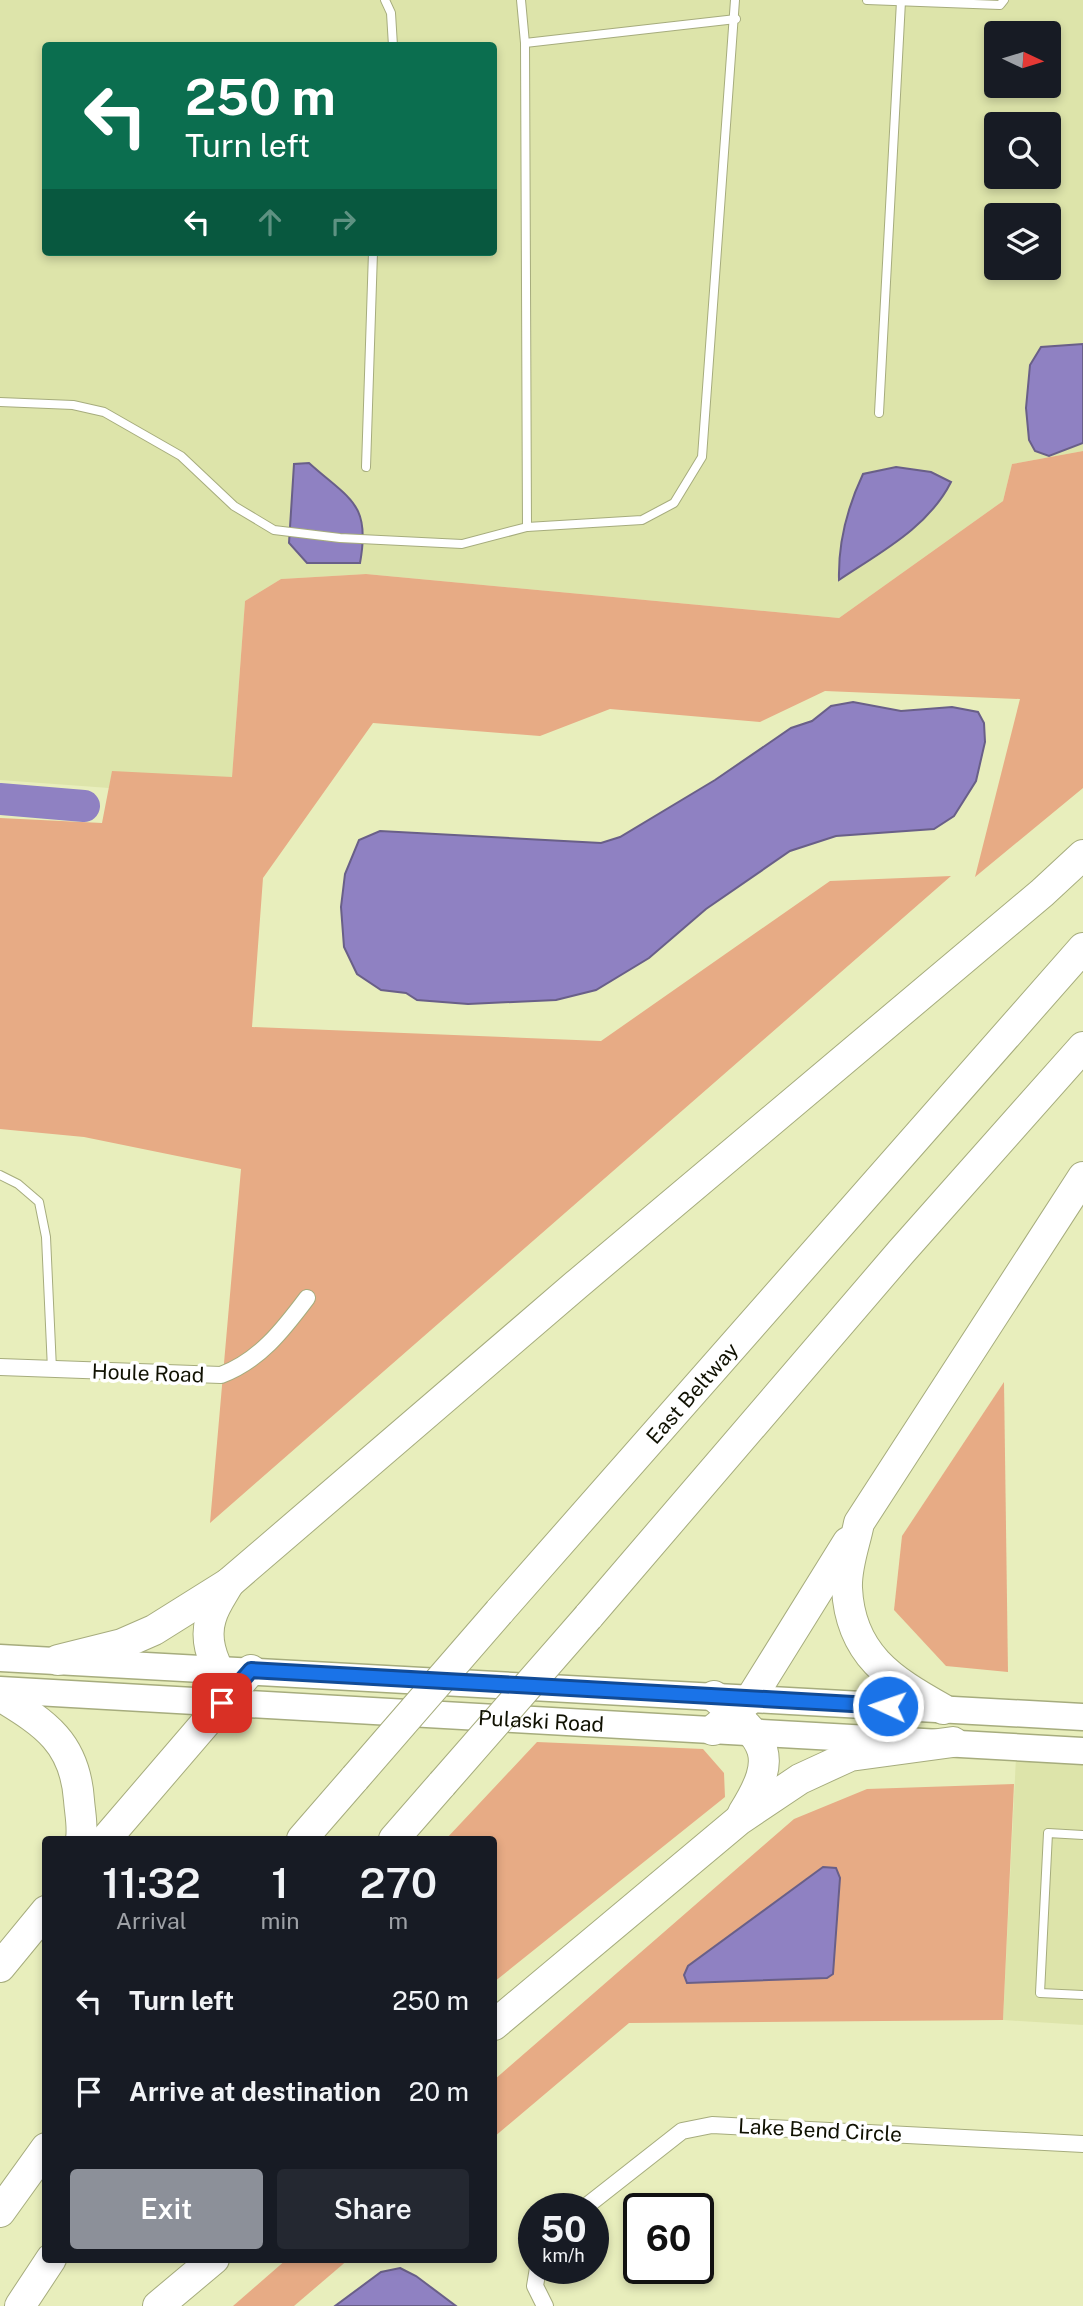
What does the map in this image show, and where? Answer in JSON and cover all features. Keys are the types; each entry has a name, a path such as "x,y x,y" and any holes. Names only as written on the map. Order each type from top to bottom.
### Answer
{"highway":[{"path":"58,1660 122,1644 154,1630 229,1583 586,1276 1042,893 1083,855"},
{"name":"East Beltway","path":"305,1836 1083,948"},
{"path":"397,1836 901,1252 1083,1047"},
{"path":"739,1819 762,1783 765,1755 733,1714 1083,1177"},
{"path":"859,1523 847,1588 860,1639 884,1673 943,1709"},
{"path":"227,1692 209,1637 211,1618 229,1583"},
{"path":"108,1836 227,1692 251,1670"},
{"path":"0,1696 44,1723 67,1749 78,1786 81,1836"},
{"path":"497,2022 739,1819 800,1779 850,1756 953,1742"},
{"path":"0,1967 42,1916"},
{"path":"0,2212 42,2154"},
{"path":"20,2306 48,2263"},
{"path":"158,2306 209,2263"}],"main road":[{"name":"Pulaski Road","path":"0,1658 58,1660 227,1692"},
{"name":"Pulaski Road","path":"251,1670 733,1714 953,1742 1083,1751"},
{"name":"Pulaski Road","path":"0,1690 227,1692 733,1714 943,1709 1083,1717"}],"street":[{"name":"Houle Road","path":"0,1367 220,1375 236,1370 265,1349 307,1298"},
{"name":"Lake Bend Circle","path":"603,2193 682,2131 712,2124 1083,2144"},
{"path":"535,2284 545,2306"}],"lane":[{"path":"384,0 391,13 393,42"},
{"path":"521,0 525,43 527,527"},
{"path":"0,402 73,405 104,412 180,456 234,506 274,530 340,538 462,544 527,527 642,520 674,503 702,457 736,19 735,0"},
{"path":"867,0 1000,5 1004,0"},
{"path":"879,413 901,1"},
{"path":"525,43 736,19"},
{"path":"366,467 373,256"},
{"path":"0,1175 18,1184 39,1202 46,1237 52,1369"},
{"path":"1083,1835 1048,1833 1040,1993 1083,1995"}],"shaded area":[{"path":"0,0 1083,0 1083,451 1012,464 1003,501 839,618 366,574 281,579 245,601 232,778 113,772 109,788 0,780"},
{"path":"1083,344 1083,443 1049,456 1035,451 1029,440 1026,408 1030,365 1041,347"},
{"path":"1083,451 1083,788 975,877 1020,699 825,691 760,722 610,709 540,736 373,723 263,878 252,1027 601,1041 830,881 951,876 210,1523 241,1169 84,1137 0,1129 0,818 102,823 112,771 232,777 245,601 281,579 366,574 839,618 1003,501 1012,464"},
{"path":"309,463 346,495 360,515 363,543 360,563 307,563 289,543 294,464"},
{"path":"896,467 931,472 951,482 941,498 916,526 839,580 845,526 863,474"},
{"path":"853,702 901,711 952,707 978,712 984,723 985,742 976,781 954,816 934,829 836,836 790,851 706,909 649,958 596,990 556,1000 468,1004 417,1000 406,993 381,990 357,974 344,947 341,907 345,874 359,840 380,831 601,843 620,837 715,780 791,728 812,721 831,706"},
{"path":"1004,1382 1008,1672 946,1666 894,1610 902,1536"},
{"path":"537,1742 703,1749 724,1773 725,1797 497,1980 497,1836 449,1836"},
{"path":"1016,1757 1083,1761 1083,2025 1003,2020"},
{"path":"1014,1784 1003,2020 629,2023 497,2134 497,2077 794,1819 867,1789"},
{"path":"823,1867 836,1868 840,1878 833,1974 827,1978 687,1983 684,1975 688,1966"},
{"path":"282,2263 344,2263 294,2306 233,2306"},
{"path":"400,2268 416,2276 456,2306 335,2306 381,2272"}],"waterway":[{"path":"0,799 84,806"}],"route":[{"path":"222,1703 251,1670 888,1706"}]}
